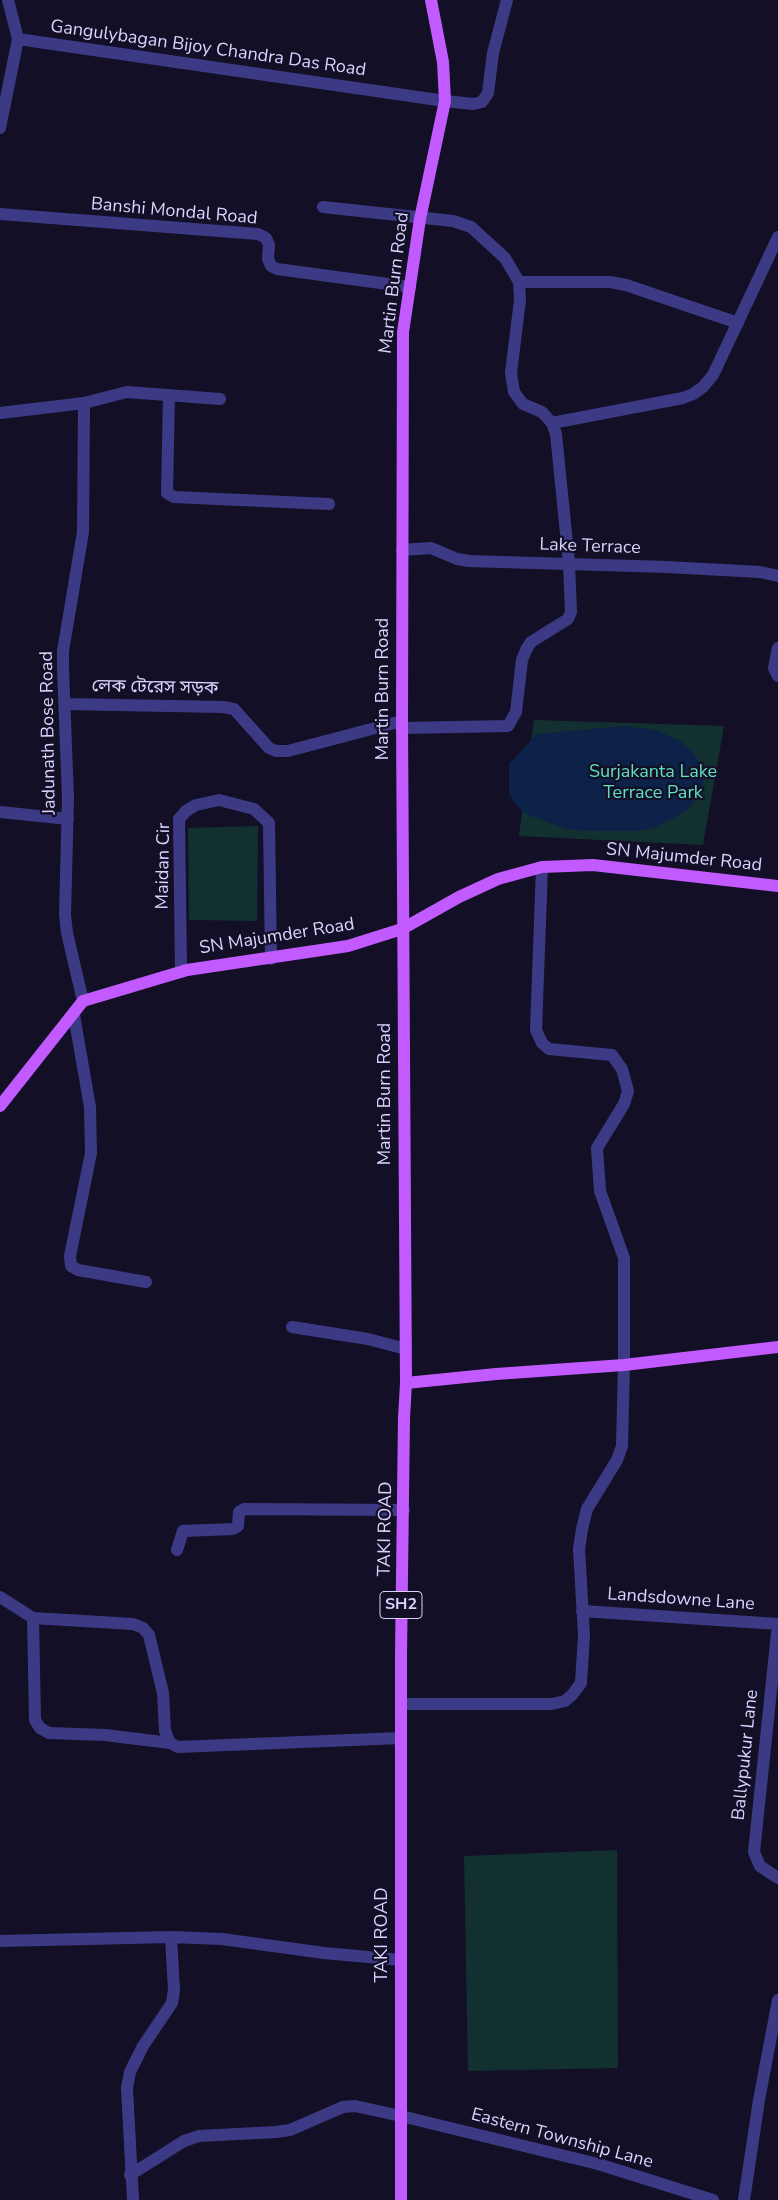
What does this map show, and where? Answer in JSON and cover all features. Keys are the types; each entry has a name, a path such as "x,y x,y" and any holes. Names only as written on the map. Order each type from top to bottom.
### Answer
{"main road":[{"name":"Martin Burn Road","path":"406,1384 402,929 403,332 420,219 445,101 443,62 431,0"},
{"name":"SN Majumder Road","path":"84,1001 181,972 228,963 348,946 402,929 460,897 498,879 542,867 593,866 778,886"},
{"path":"0,1106 84,1001"},
{"path":"406,1384 496,1374 624,1365 778,1347"},
{"name":"TAKI ROAD","path":"401,2200 401,1704 406,1384"}],"street":[{"path":"0,128 18,39 8,0"},
{"name":"Gangulybagan Bijoy Chandra Das Road","path":"18,39 473,104 482,102 488,93 493,53 507,0"},
{"path":"323,207 420,219 453,221 471,227 505,258 519,282 520,300 511,372 514,392 522,404 542,412 552,422 556,434 570,563 571,612 568,619 531,642 526,650 522,660 516,712 508,726 402,724"},
{"name":"Banshi Mondal Road","path":"0,214 258,234 266,238 269,245 268,259 271,266 277,269 410,287"},
{"path":"552,422 683,398 693,394 703,386 713,375 778,237"},
{"path":"519,282 610,282 626,284 738,323"},
{"path":"0,413 84,403 127,392 220,399"},
{"path":"169,395 167,493 174,497 329,504"},
{"name":"Jadunath Bose Road","path":"84,403 84,532 64,651 68,819 65,915 67,933 84,1001"},
{"name":"Lake Terrace","path":"402,550 432,548 457,559 469,561 570,563 760,572 778,576"},
{"path":"778,648 774,668 778,676"},
{"name":"লেক টেরেস সড়ক","path":"65,704 234,709 269,748 276,751 288,751 402,724"},
{"name":"Maidan Cir","path":"181,972 179,819 186,811 196,805 219,800 254,809 269,823 271,958"},
{"path":"0,812 68,819"},
{"path":"401,1704 552,1704 564,1701 572,1695 581,1683 584,1635 579,1549 582,1529 587,1509 617,1460 622,1446 624,1258 600,1191 597,1148 624,1104 628,1091 622,1069 612,1054 549,1048 542,1043 536,1030 542,867"},
{"path":"74,1015 90,1107 91,1152 70,1256 71,1266 78,1270 146,1282"},
{"path":"292,1326 368,1339 406,1349"},
{"path":"176,1550 183,1530 233,1530 238,1526 239,1512 244,1509 404,1510"},
{"path":"0,1597 33,1618 133,1624 142,1628 148,1635 163,1693 165,1731 170,1743"},
{"name":"Landsdowne Lane","path":"582,1611 778,1624"},
{"path":"33,1618 36,1720 40,1728 49,1733 105,1735 170,1743 178,1747 401,1738"},
{"name":"Ballypukur Lane","path":"778,1624 754,1852 760,1866 778,1878"},
{"path":"0,1941 171,1937 222,1939 324,1953 401,1960"},
{"path":"133,2200 130,2175 127,2088 130,2072 139,2055 172,2003 174,1990 171,1937"},
{"path":"744,2200 759,2100 778,2000"},
{"name":"Eastern Township Lane","path":"130,2175 184,2141 199,2136 290,2130 343,2107 355,2106 598,2164 713,2200"}],"green space":[{"name":"Surjakanta Lake Terrace Park","path":"534,720 724,726 703,845 519,836"},
{"path":"258,826 257,921 189,920 188,828"},
{"path":"617,1850 618,2068 468,2071 464,1856"}],"water":[{"name":"Surjakanta Lake Terrace Park","path":"625,726 655,730 679,740 693,752 701,765 704,781 700,794 690,807 676,817 656,827 639,831 588,831 567,829 528,815 516,805 509,793 509,764 537,734"}]}
